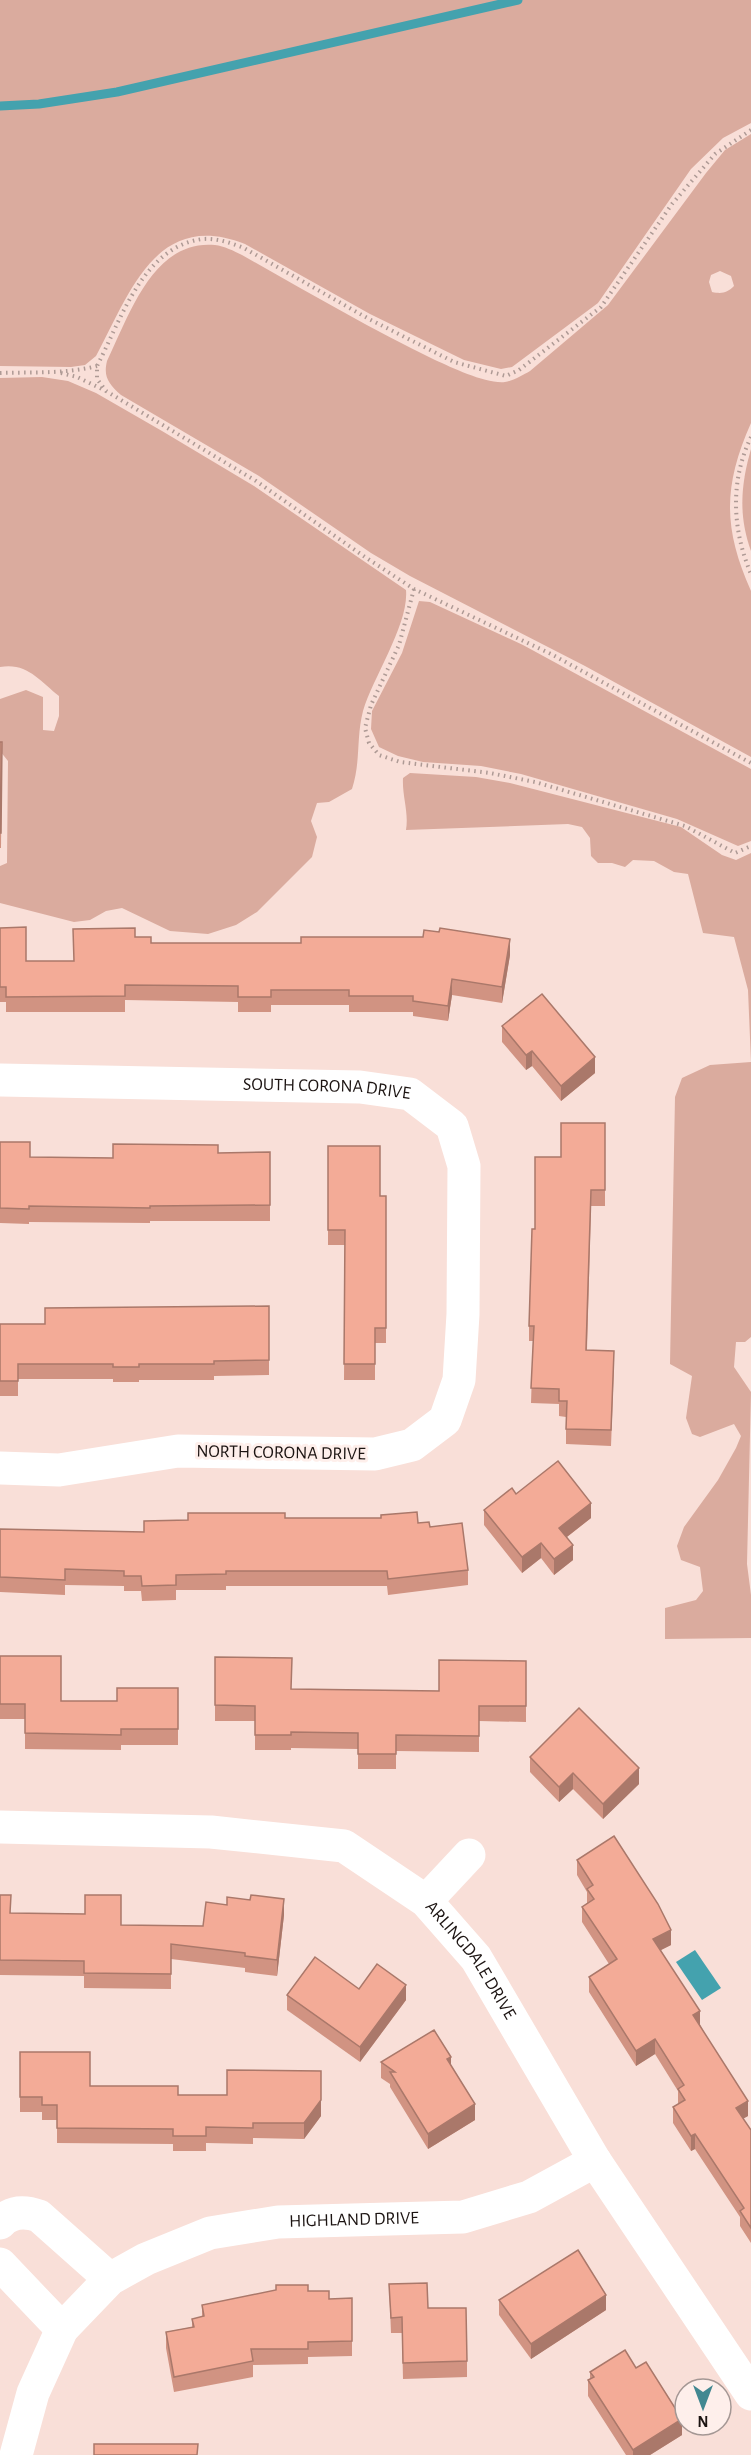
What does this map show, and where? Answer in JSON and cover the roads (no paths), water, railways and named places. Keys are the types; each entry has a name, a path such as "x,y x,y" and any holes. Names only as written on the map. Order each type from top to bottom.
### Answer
{"street":[{"name":"SOUTH CORONA DRIVE","path":"0,1080 360,1087 410,1094 452,1126 464,1166 463,1314"},
{"name":"NORTH CORONA DRIVE","path":"0,1468 58,1470 178,1451 375,1454 412,1445 445,1420 459,1380 463,1314"},
{"name":"ARLINGDALE DRIVE","path":"0,1827 211,1832 344,1846 426,1901 476,1958 595,2161 751,2394"},
{"path":"426,1901 469,1856"},
{"name":"HIGHLAND DRIVE","path":"16,2455 33,2393 62,2329 110,2279 147,2259 210,2234 278,2222 463,2217 529,2197 595,2161"},
{"path":"0,2223 4,2218 15,2213 28,2212 39,2216 110,2279"},
{"path":"0,2264 62,2329"}],"water":[{"path":"695,1950 721,1988 702,2000 676,1962"}],"waterway":[{"path":"0,106 39,104 117,92 518,0"}]}
